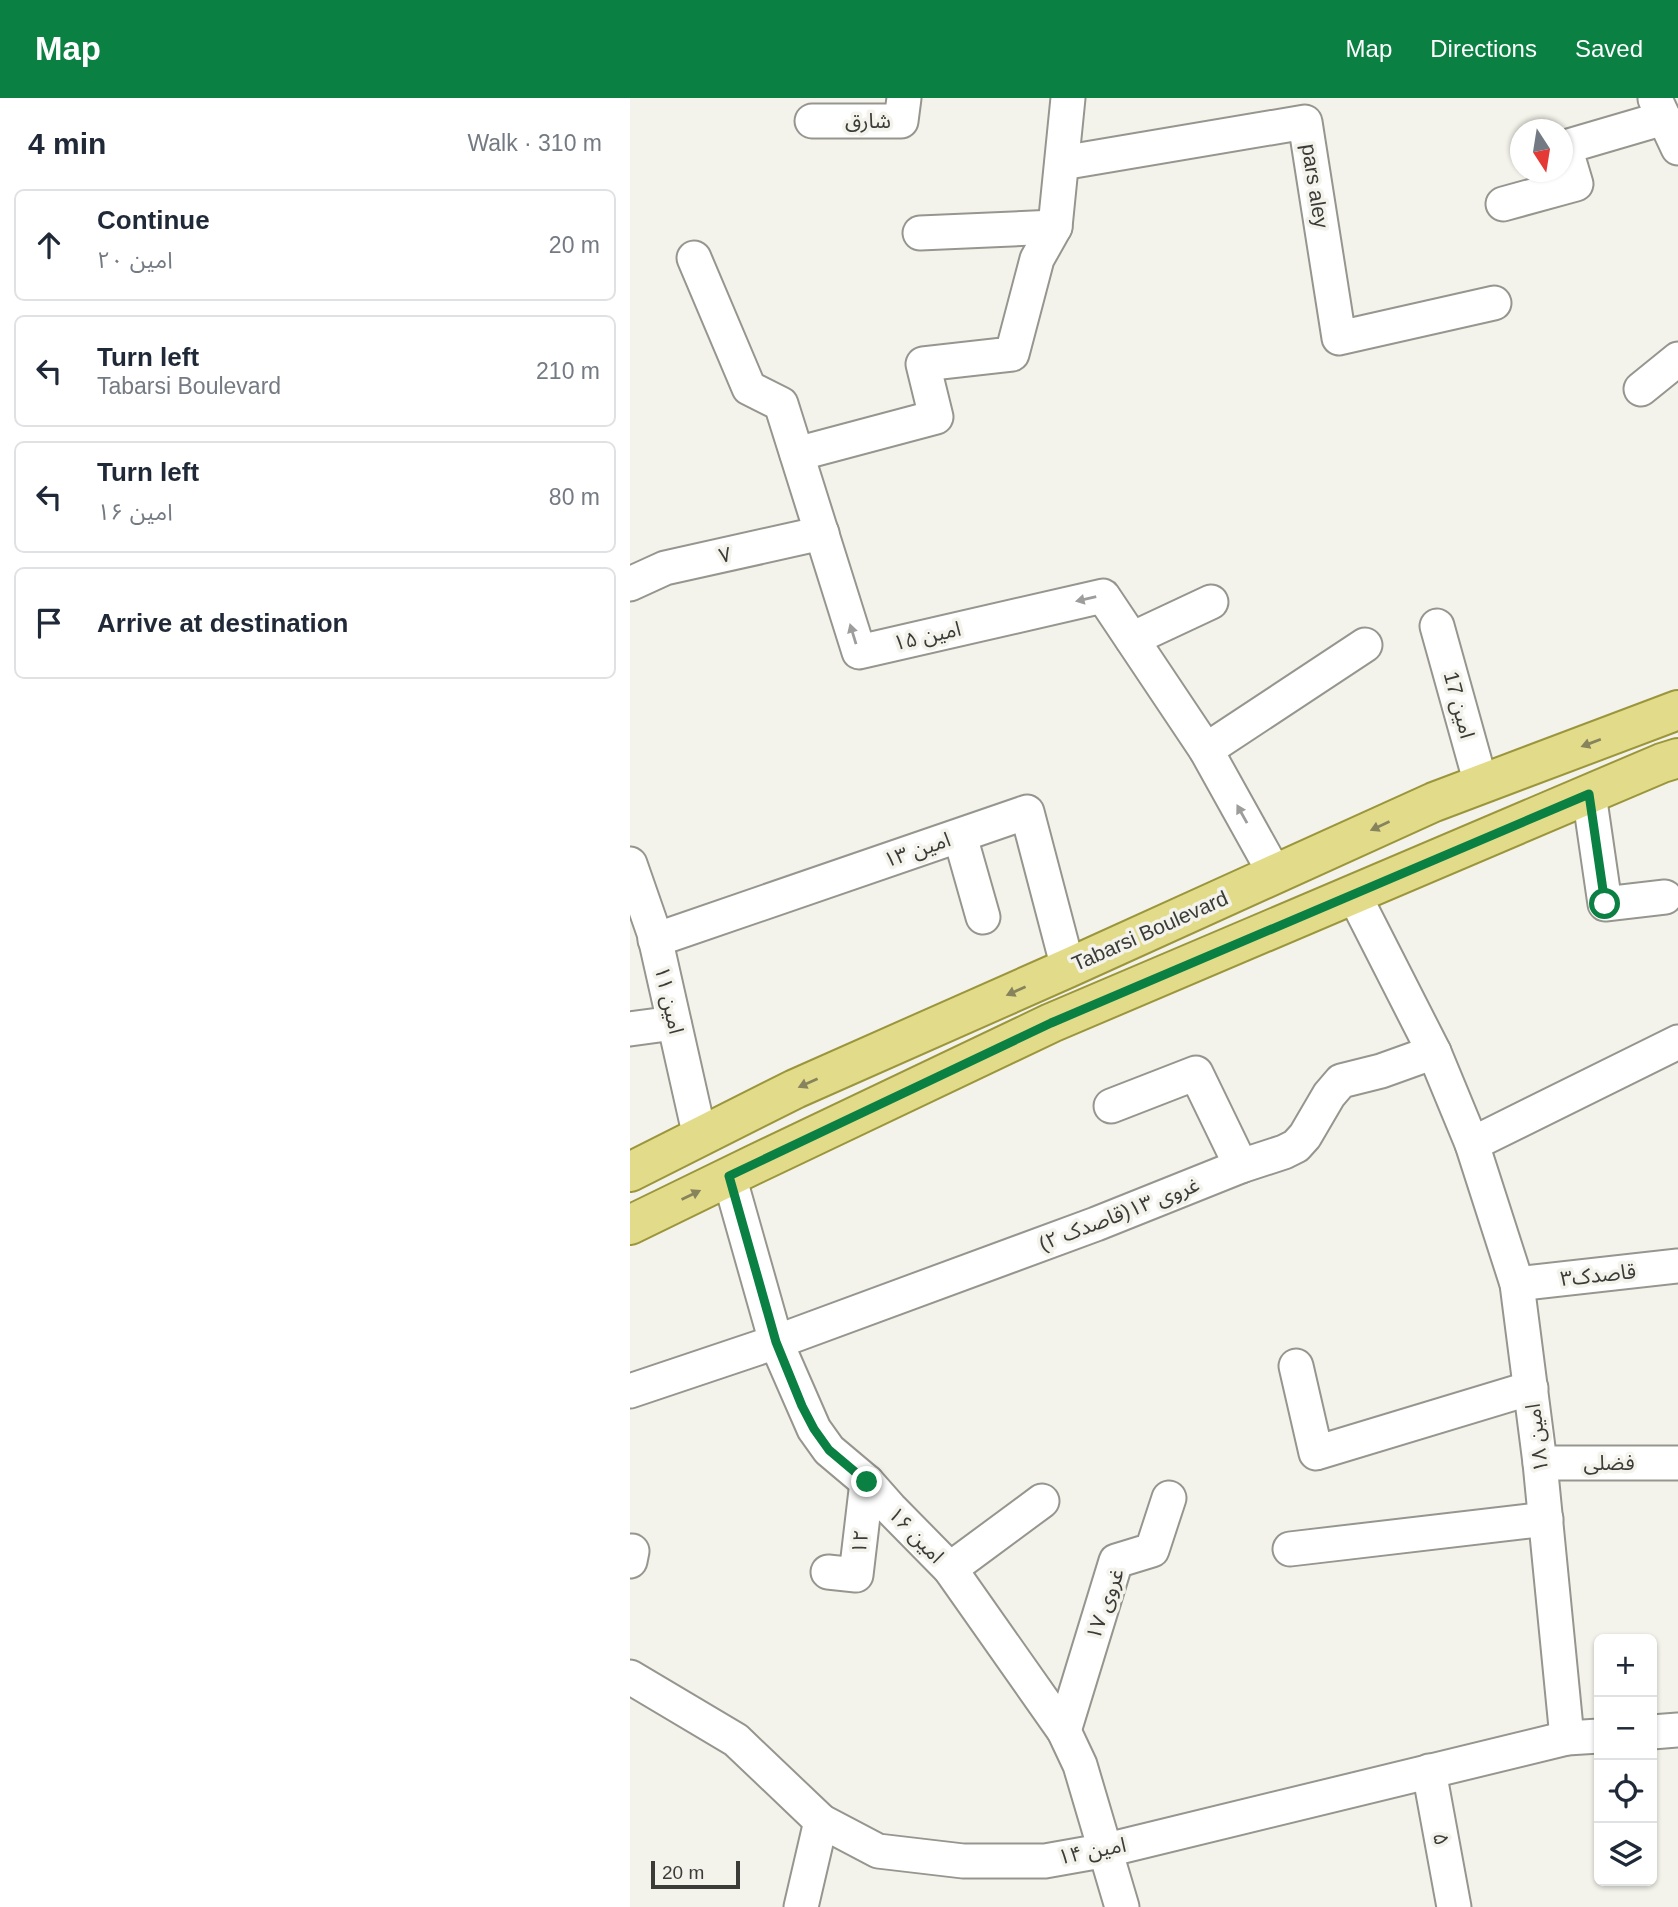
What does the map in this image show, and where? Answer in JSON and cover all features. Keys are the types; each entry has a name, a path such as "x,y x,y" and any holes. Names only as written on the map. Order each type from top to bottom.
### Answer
{"main road":[{"name":"Tabarsi Boulevard","path":"630,1172 795,1089 1434,802 1662,716"},
{"path":"630,1225 1051,1023 1670,761 1662,716"}],"street":[{"name":"شارق","path":"812,121 901,121 904,98"},
{"path":"797,454 936,417 923,364 1012,354 1037,259 1055,227 1068,98"},
{"path":"1503,204 1576,184 1565,147 1660,108 1678,148"},
{"name":"pars aley","path":"1062,163 1305,122 1339,338 1494,303"},
{"path":"920,233 1055,227"},
{"name":"امین ۱۵","path":"694,258 749,388 781,404 859,652 1103,596 1206,750 1275,874"},
{"path":"1641,389 1678,359"},
{"name":"۷","path":"630,584 664,568 822,533"},
{"path":"1132,639 1211,602"},
{"name":"امین 17","path":"1437,626 1481,784"},
{"path":"1206,750 1365,645"},
{"path":"1589,794 1605,904 1665,897"},
{"name":"امین ۱۳","path":"655,940 1027,812 1068,968"},
{"path":"961,836 984,917"},
{"name":"امین ۱۱","path":"630,864 655,940 700,1137"},
{"name":"امین ۱۸","path":"1353,893 1434,1052 1472,1144 1517,1284 1546,1520 1583,1737"},
{"path":"630,1029 674,1023"},
{"path":"1472,1144 1678,1042"},
{"name":"غروی ۱۳(قاصدک ۲)","path":"630,1391 776,1342 1284,1152 1296,1146 1305,1136 1329,1095 1341,1081 1381,1071 1434,1052"},
{"path":"1111,1106 1196,1073 1241,1166"},
{"name":"امین ۱۶","path":"729,1176 776,1342 814,1429 829,1450 867,1482 950,1569 1064,1731 1080,1765 1122,1907"},
{"name":"قاصدک۳","path":"1517,1284 1678,1266"},
{"path":"1296,1366 1316,1453 1531,1388"},
{"name":"فضلی","path":"1540,1463 1678,1463"},
{"name":"۱۲","path":"828,1572 856,1574 867,1482"},
{"name":"غروی ۱۷","path":"1064,1731 1116,1561 1152,1550 1169,1498"},
{"path":"950,1569 1042,1501"},
{"path":"1290,1549 1546,1520"},
{"name":"امین ۱۴","path":"630,1677 736,1740 821,1821 878,1851 963,1861 1045,1861 1107,1850 1429,1771 1583,1737"},
{"path":"1657,1732 1678,1730"},
{"name":"۵","path":"1429,1771 1454,1907"},
{"path":"801,1907 821,1821"}],"route":[{"path":"867,1482 829,1450 802,1406 776,1342 729,1176 1051,1023 1589,794 1605,904"}]}
